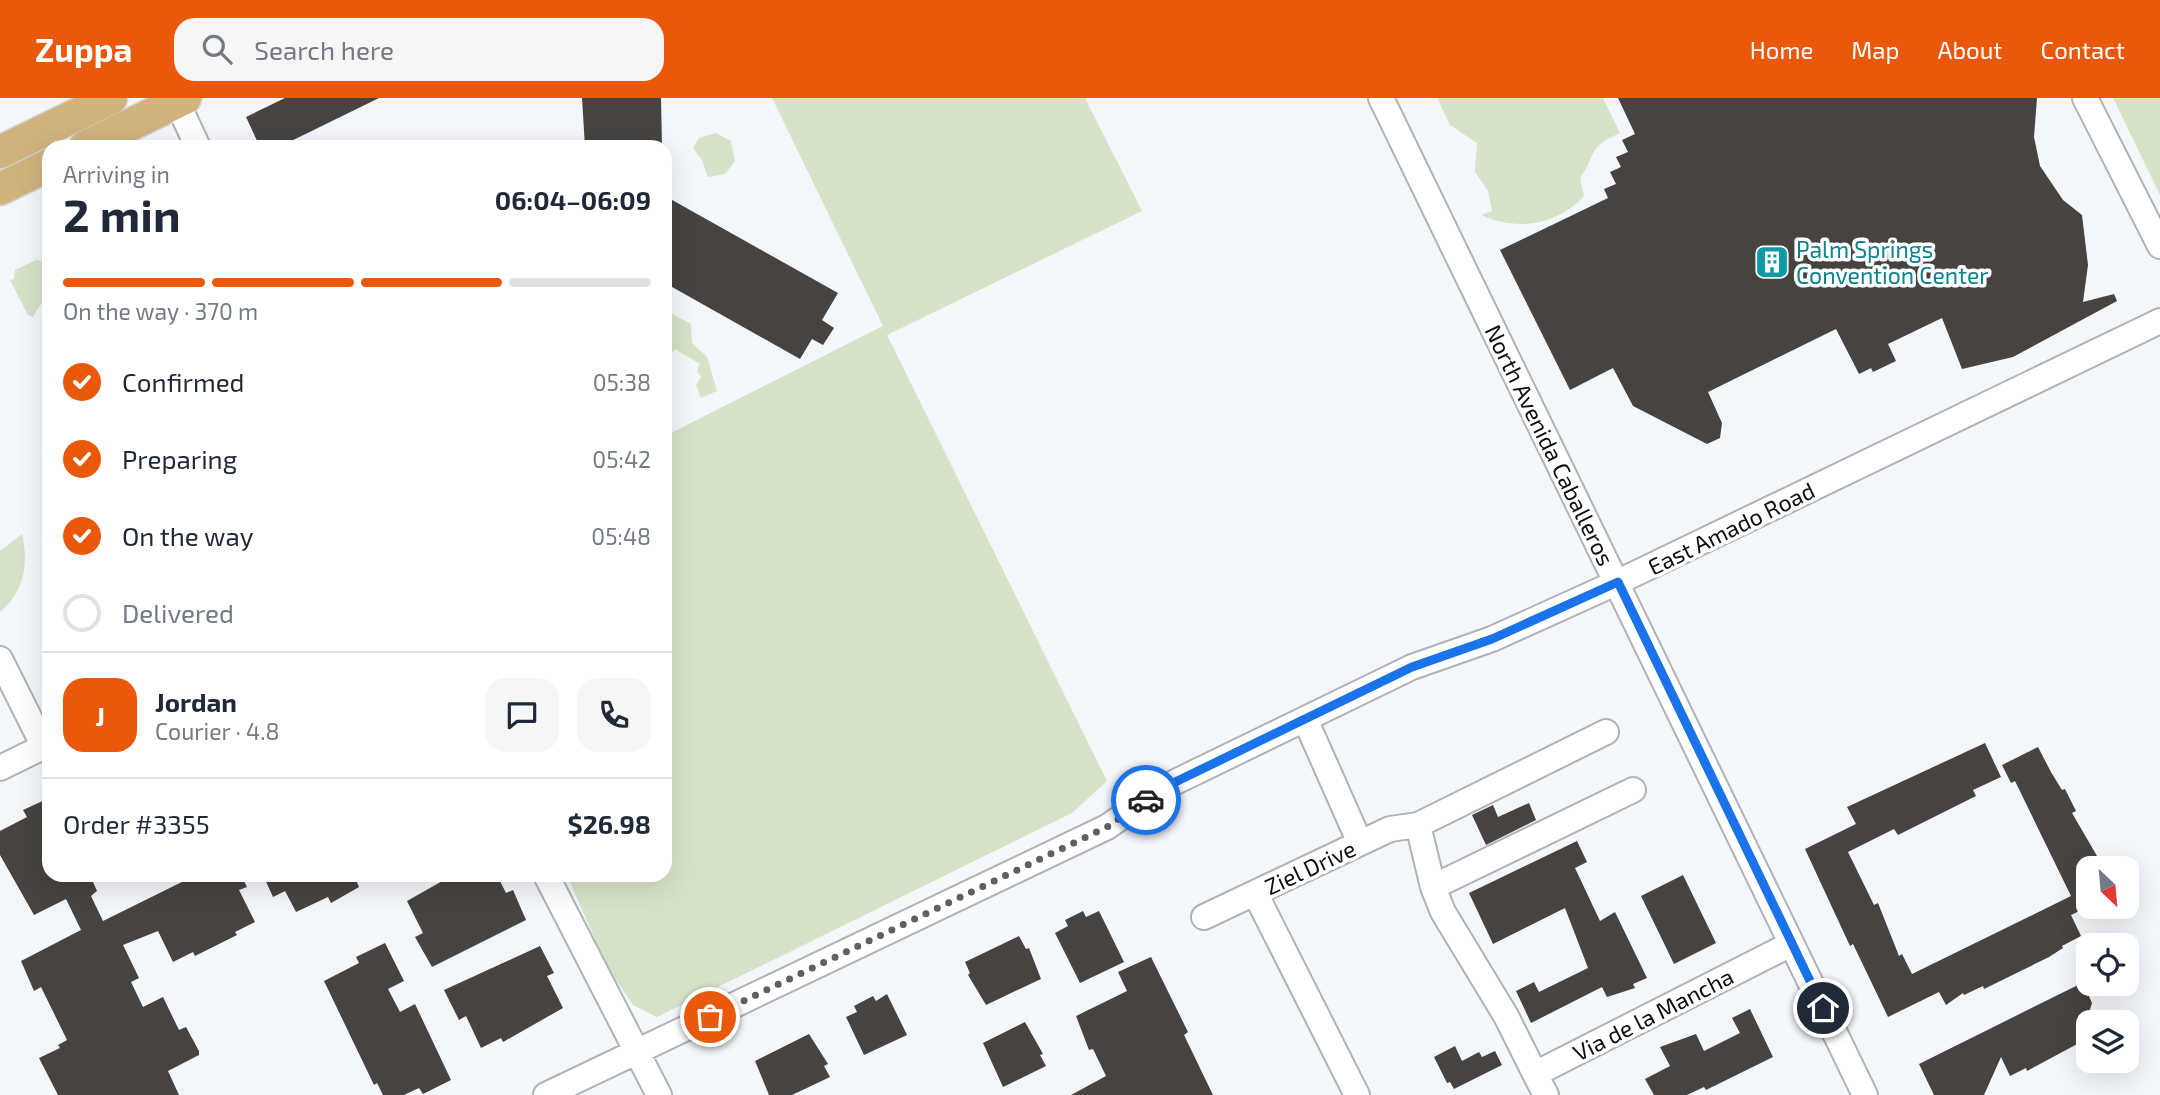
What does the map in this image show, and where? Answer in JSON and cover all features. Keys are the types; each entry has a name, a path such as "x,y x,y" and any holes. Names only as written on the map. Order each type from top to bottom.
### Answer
{"main road":[{"path":"0,152 111,98"},
{"path":"99,140 179,99"},
{"path":"0,189 42,168"}],"street":[{"name":"North Avenida Caballeros","path":"1381,98 1865,1095"},
{"path":"2085,98 2160,246"},
{"path":"179,99 195,140"},
{"name":"East Amado Road","path":"546,1095 1107,827 1163,788 1412,667 1492,639 1618,582 2160,321"},
{"path":"0,659 42,738"},
{"path":"1305,719 1360,843"},
{"name":"Ziel Drive","path":"1204,917 1390,829 1418,825 1606,732"},
{"path":"0,768 42,748"},
{"path":"1433,887 1633,790"},
{"path":"1418,825 1433,887 1443,912 1506,1016 1540,1084"},
{"path":"550,882 659,1095"},
{"path":"1255,893 1357,1095"},
{"name":"Via de la Mancha","path":"1540,1084 1791,944"}],"green space":[{"path":"772,98 1085,98 1142,211 887,335 1107,781 1072,813 657,1017 633,1005 607,967 570,882 672,882 672,432 883,326"},
{"path":"1437,98 1603,98 1620,133 1597,147 1580,178 1584,196 1573,206 1562,214 1536,223 1508,223 1481,215 1492,211 1488,191 1475,172 1477,143 1450,125"},
{"path":"2113,98 2160,98 2160,195"},
{"path":"716,133 731,141 735,161 725,174 708,177 702,160 693,148 699,138"},
{"path":"36,260 42,261 42,304 33,317 28,315 10,280 14,279 15,270"},
{"path":"672,314 691,324 692,343 707,357 717,391 701,398 696,385 701,377 697,371 700,364 675,349 672,353"},
{"path":"22,534 25,556 23,577 15,596 0,612 0,551"}],"building":[{"path":"285,98 379,98 293,140 257,140 246,117"},
{"path":"582,98 661,98 662,140 585,140"},
{"name":"Palm Springs Convention Center","path":"1618,98 2037,98 2034,137 2040,166 2063,200 2082,215 2088,265 2083,302 2114,294 2117,301 2013,357 1962,369 1942,318 1888,344 1896,361 1873,372 1871,368 1859,374 1836,329 1708,392 1722,423 1720,438 1707,444 1633,406 1613,368 1570,390 1500,250 1608,198 1604,189 1616,184 1610,172 1621,167 1616,157 1628,152 1622,140 1635,134"},
{"path":"672,200 838,293 822,320 834,328 823,345 812,339 800,359 672,287"},
{"path":"1985,743 2001,777 1973,790 1976,796 1898,835 1894,829 1848,852 1874,905 1878,903 1899,956 1902,954 1912,974 2071,896 2015,781 2011,783 2002,765 2038,747 2062,790 2065,789 2076,811 2072,813 2097,856 2076,856 2076,913 2071,915 2080,933 2076,933 2076,939 2049,957 1984,989 1983,986 1964,995 1963,993 1946,1005 1939,992 1888,1017 1853,944 1850,946 1805,849 1856,824 1847,807"},
{"path":"42,801 42,882 93,882 97,891 91,896 103,921 182,882 244,882 247,887 239,890 255,922 235,932 237,935 195,956 193,952 173,962 158,931 123,945 139,978 131,982 143,1007 163,997 179,1030 186,1027 199,1051 199,1055 168,1071 179,1095 58,1095 39,1058 60,1048 58,1045 67,1040 41,987 34,991 21,961 81,930 66,899 34,915 0,855 0,831 27,817 23,810"},
{"path":"1529,803 1536,820 1486,845 1472,815 1493,805 1498,817"},
{"path":"1577,841 1587,862 1575,868 1600,921 1615,912 1647,978 1633,984 1635,988 1607,997 1602,987 1531,1023 1516,991 1534,982 1539,992 1588,968 1565,908 1493,944 1469,893"},
{"path":"1683,875 1716,943 1674,964 1641,896"},
{"path":"266,882 357,882 359,887 331,903 328,897 296,912 285,891 273,897"},
{"path":"441,882 500,882 506,893 513,890 526,920 432,967 415,937 423,933 407,901"},
{"path":"1083,911 1086,917 1099,911 1124,962 1080,983 1055,933 1068,926 1065,920"},
{"path":"1019,936 1026,949 1029,948 1041,979 986,1005 968,975 970,973 965,962"},
{"path":"385,943 404,981 388,989 400,1012 415,1004 451,1080 423,1094 419,1088 404,1095 383,1095 377,1083 374,1085 324,981 359,963 356,957"},
{"path":"540,946 554,973 547,976 563,1008 503,1042 501,1038 481,1048 466,1016 459,1020 444,990"},
{"path":"1151,957 1188,1032 1184,1035 1213,1095 1071,1095 1106,1076 1093,1049 1089,1050 1076,1016 1127,991 1118,972"},
{"path":"2076,986 2076,996 2089,996 2092,1003 2090,1010 2076,1010 2076,1045 2027,1071 2026,1068 2010,1076 2001,1057 1984,1095 1934,1095 1919,1064"},
{"path":"887,994 907,1035 864,1055 846,1017 857,1012 854,1006 873,996 876,1001"},
{"path":"1750,1009 1773,1057 1706,1090 1704,1087 1687,1095 1654,1095 1645,1079 1670,1066 1660,1047 1696,1034 1704,1051 1740,1033 1732,1018"},
{"path":"1025,1022 1043,1054 1040,1055 1046,1066 1003,1087 983,1043"},
{"path":"809,1034 828,1064 824,1066 830,1077 792,1095 769,1095 755,1061"},
{"path":"1455,1046 1462,1061 1479,1052 1482,1057 1495,1051 1502,1065 1454,1089 1450,1082 1447,1083 1434,1057"}],"way so far":[{"path":"710,1017 1107,827 1146,800"}],"place":[{"name":"Palm Springs Convention Center","path":"1772,262"}],"route":[{"path":"1146,800 1163,788 1412,667 1492,639 1618,582 1823,1008"}]}
